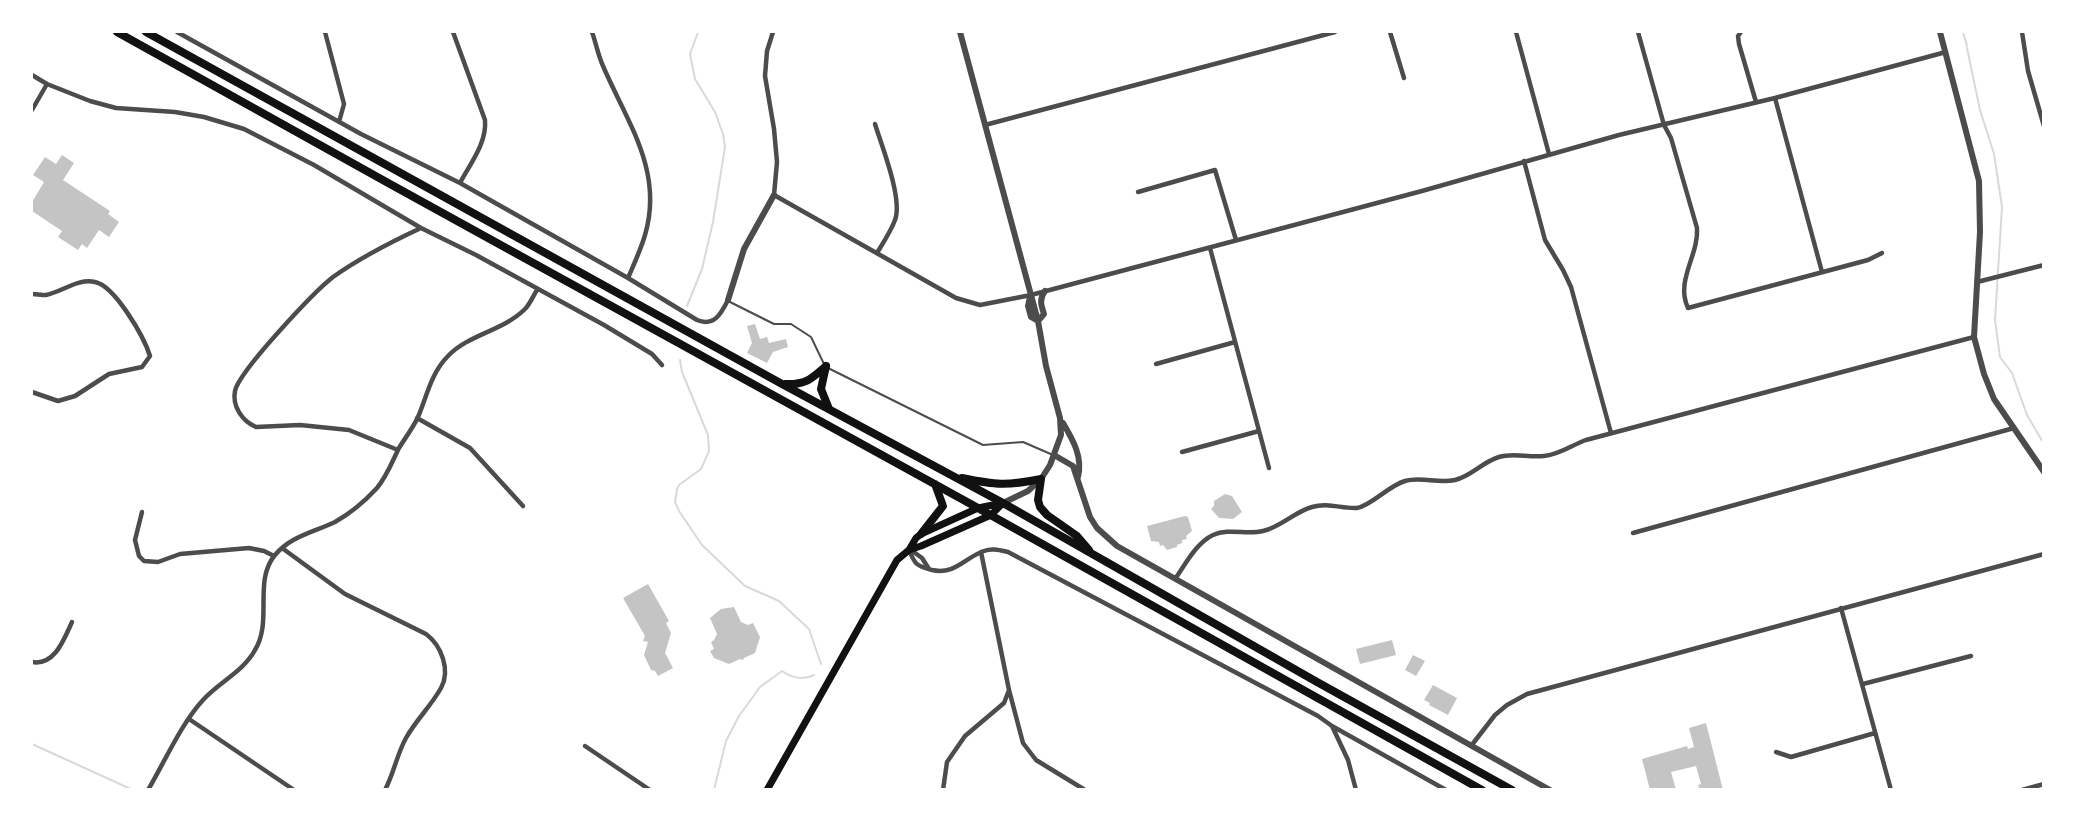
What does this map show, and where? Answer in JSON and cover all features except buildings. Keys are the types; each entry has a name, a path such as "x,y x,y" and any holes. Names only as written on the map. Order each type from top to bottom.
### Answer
{"highway":[{"path":"117,32 1482,789"},
{"path":"146,32 830,411 1003,503 1317,682 1512,789"},
{"path":"782,384 799,385 807,382 826,366"},
{"path":"826,366 821,388 830,411"},
{"path":"953,476 995,485 1012,485 1041,479 1038,500 1040,507 1047,515 1077,536 1094,555"},
{"path":"921,534 944,506 935,484"}],"main road":[{"path":"767,789 888,572 897,560 909,550 921,534 978,508 1003,503"},
{"path":"909,550 991,515 1003,503"}],"street":[{"path":"177,32 339,122 460,183 703,322 716,319 722,312 744,249 774,195 777,162 765,76 767,51 773,32"},
{"path":"325,32 344,104 339,122"},
{"path":"453,32 486,127 482,143 460,183"},
{"path":"592,32 603,66 646,160 651,195 645,236 628,278"},
{"path":"960,32 1038,321 1046,366 1060,418 1061,435 1054,455 1041,479 1028,491 1003,503"},
{"path":"985,125 1335,32"},
{"path":"1390,32 1404,78"},
{"path":"1516,32 1549,154"},
{"path":"1638,32 1664,125 1671,138 1697,228 1698,238 1686,271 1684,297 1688,308 1868,260 1882,254"},
{"path":"1741,32 1738,36 1739,44 1756,102"},
{"path":"1940,32 1979,181 1980,232 1974,337 1994,399 2043,472"},
{"path":"2022,32 2028,71 2042,108 2043,126"},
{"path":"774,195 956,298 980,305 1031,295 1432,188 1619,135 1774,98 1946,52"},
{"path":"32,75 47,84 90,101 116,108 175,112 204,117 244,129 314,165 421,228 476,255 604,326 652,354 662,365"},
{"path":"32,110 47,84"},
{"path":"1774,98 1822,272"},
{"path":"875,124 895,192 897,208 895,220 877,253"},
{"path":"1524,161 1545,240 1571,287 1611,433"},
{"path":"1138,192 1215,170 1236,240"},
{"path":"398,450 349,430 300,425 256,427 250,425 238,413 234,399 235,391 246,371 319,289 351,264 421,228"},
{"path":"1210,248 1269,468"},
{"path":"1977,282 2043,265"},
{"path":"32,294 45,295 76,284 96,282 111,291 145,340 150,356 142,368 109,374 75,396 58,401 32,392"},
{"path":"148,789 189,719 203,700 239,670 255,651 263,631 264,576 274,556 295,539 333,523 353,510 378,486 394,463 398,450 417,418 431,380 446,358 465,343 510,320 526,308 537,290"},
{"path":"1038,321 1044,314 1040,302 1045,291"},
{"path":"1175,579 1190,557 1213,535 1223,532 1262,532 1271,529 1296,512 1314,506 1357,508 1401,482 1419,479 1455,480 1472,473 1484,463 1508,454 1553,455 1575,444 1611,433 1974,337"},
{"path":"1156,364 1235,342"},
{"path":"417,418 470,448 523,506"},
{"path":"1060,418 1075,444 1081,466 1078,478"},
{"path":"1634,533 2014,428"},
{"path":"1182,452 1259,431"},
{"path":"1054,455 1073,466 1090,517 1097,528 1117,546 1550,789"},
{"path":"142,512 135,549 144,561 158,562 180,554 249,548 264,550 274,556"},
{"path":"282,548 345,594 426,634 440,651 445,671 441,687 412,727 385,789"},
{"path":"909,550 922,558 929,569 938,572 949,571 981,552 993,549 1008,552 1318,716 1446,789"},
{"path":"981,552 1008,690 1023,744 1036,760 1085,789"},
{"path":"1471,746 1495,715 1527,694 2043,554"},
{"path":"1841,608 1891,789"},
{"path":"32,662 38,663 56,654 72,622"},
{"path":"1863,684 1971,656"},
{"path":"943,789 947,762 965,736 1004,703 1008,690"},
{"path":"189,719 294,789"},
{"path":"1332,726 1348,760 1356,789"},
{"path":"1776,752 1791,757 1875,734"},
{"path":"585,746 650,789"},
{"path":"2022,789 2043,784"}],"lane":[{"path":"728,300 738,308 756,314 774,324 791,324 811,337 826,366 983,445 1023,441 1054,455"}],"waterway":[{"path":"687,306 702,269 713,222 725,147 715,112 695,79 690,54 698,32"},
{"path":"1963,32 1967,46"},
{"path":"1967,48 1980,110 1994,154 2002,207 1995,320 2000,357 2012,373 2027,415 2044,444"},
{"path":"680,360 682,372 708,435 709,451 701,469 679,485 675,502 679,511 702,545 745,586 779,601 809,629 821,664"},
{"path":"714,790 726,741 739,716 760,687 782,671 797,678 814,675"},
{"path":"32,744 133,790"}]}
